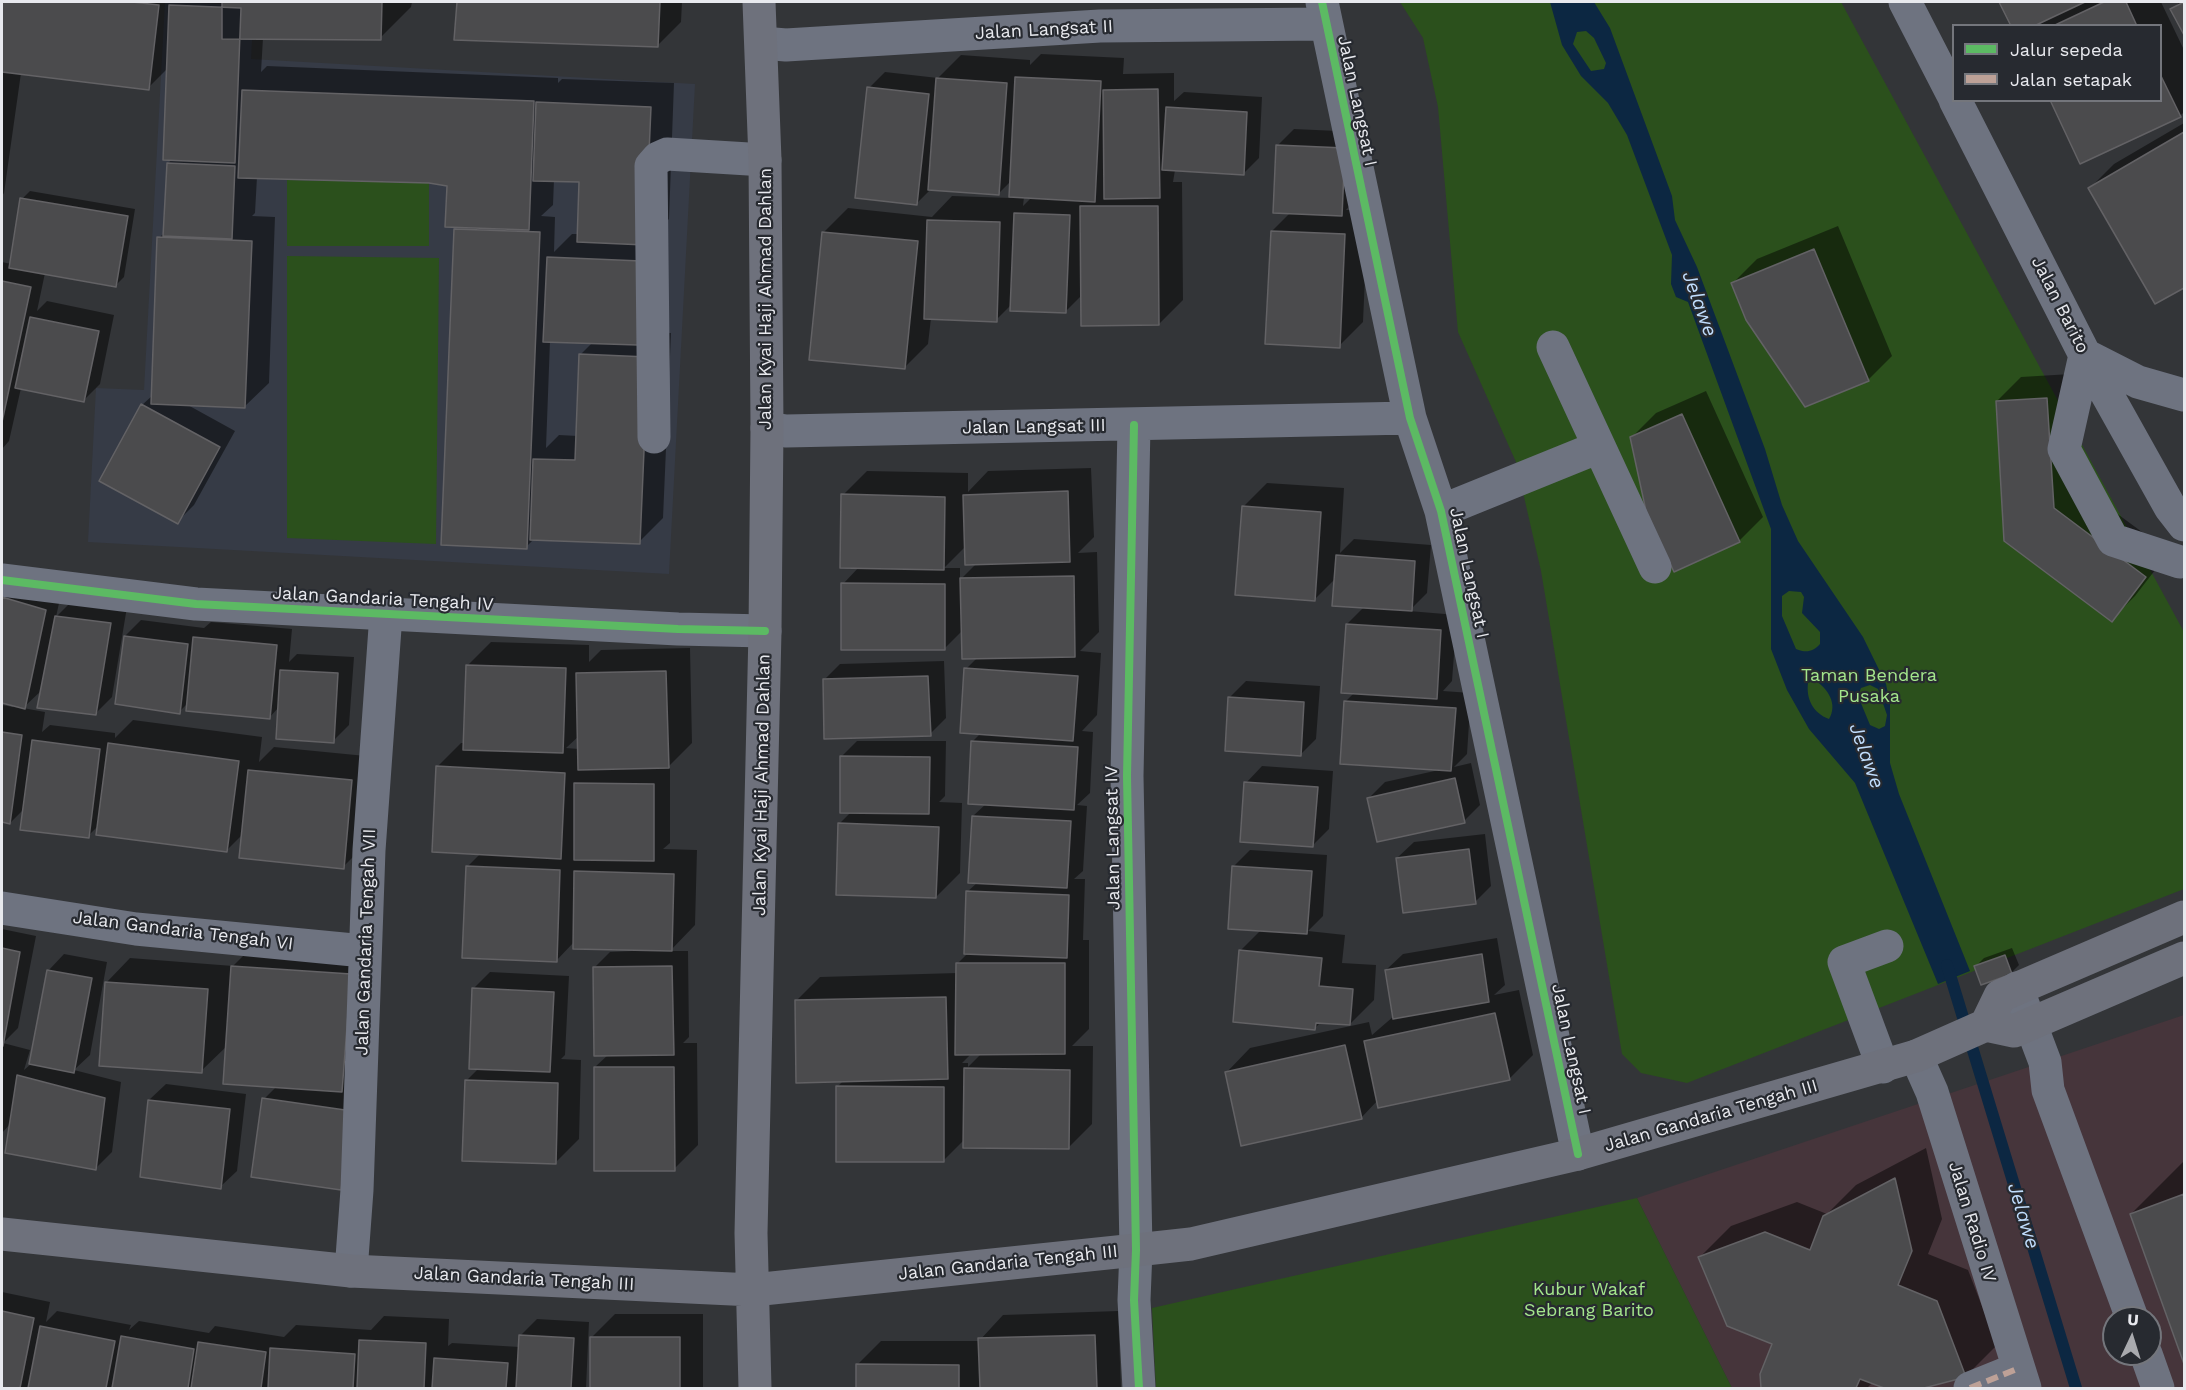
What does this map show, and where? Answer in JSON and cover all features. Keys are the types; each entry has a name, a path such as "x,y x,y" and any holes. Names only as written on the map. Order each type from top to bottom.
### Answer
{"main road":[{"name":"Jalan Kyai Haji Ahmad Dahlan","path":"755,1389 752,1233 767,428 765,160 759,2"},
{"path":"2002,1028 2008,992 2184,917"},
{"name":"Jalan Gandaria Tengah III","path":"2,1234 351,1271 753,1290 1191,1244 1578,1154 1883,1067 2002,1028 2184,958"}],"street":[{"name":"Jalan Barito","path":"1905,2 1952,95"},
{"name":"Jalan Langsat II","path":"762,43 786,45 1324,13"},
{"name":"Jalan Langsat I","path":"1324,13 1410,418 1441,511 1578,1154"},
{"name":"Jalan Barito","path":"1956,102 2085,355 2177,516 2182,567"},
{"path":"654,438 651,166 658,158 667,154 765,160"},
{"path":"1553,347 1655,567"},
{"path":"2182,567 2114,540 2064,449 2085,355 2138,382 2184,395"},
{"name":"Jalan Langsat III","path":"767,428 786,431 1410,418"},
{"name":"Jalan Langsat IV","path":"1134,425 1127,776 1136,1250 1134,1300 1139,1389"},
{"path":"1441,511 1599,447"},
{"name":"Jalan Gandaria Tengah IV","path":"2,580 196,604 678,629 765,630"},
{"name":"Jalan Gandaria Tengah VII","path":"351,1271 357,1190 369,850 386,614"},
{"name":"Jalan Gandaria Tengah VI","path":"2,908 136,929 364,951"},
{"path":"1883,1067 1844,962 1887,946"},
{"path":"2002,1028 2045,1062 2048,1090 2128,1306"},
{"name":"Jalan Radio IV","path":"1916,1056 1932,1092 2021,1379"},
{"path":"2150,1366 2158,1389"},
{"path":"1970,1389 2021,1379"}],"shaded area":[{"path":"165,2 254,5 251,59 695,84 669,574 88,542 96,388 144,390"},
{"path":"2184,1015 2184,1388 1732,1388 1637,1198"}],"green space":[{"name":"Taman Bendera Pusaka","path":"1400,2 1841,2 2184,632 2184,889 1687,1083 1641,1073 1622,1054 1541,571 1516,462 1458,332 1438,107 1423,38"},
{"path":"287,180 429,183 429,246 287,246"},
{"path":"287,256 439,258 436,544 287,538"},
{"name":"Kubur Wakaf Sebrang Barito","path":"1637,1198 1732,1388 1156,1388 1152,1308"}],"water":[{"path":"1550,2 1594,2 1610,28 1672,196 1675,220 1697,267 1765,449 1782,505 1798,541 1863,637 1886,684 1890,704 1890,763 1899,794 1970,971 1938,984 1855,783 1809,729 1787,690 1771,649 1771,529 1688,302 1676,297 1671,284 1672,255 1627,135 1608,103 1581,76 1562,45","holes":["1586,31 1594,38 1606,63 1604,69 1591,71 1573,44 1577,32","1789,591 1801,592 1804,597 1802,613 1820,632 1820,644 1815,649 1806,651 1796,649 1782,616 1782,596","1815,680 1828,692 1832,702 1832,713 1829,719 1812,705 1808,695 1808,683","1870,685 1878,689 1887,715 1885,726 1879,729 1870,725 1858,696 1861,688"]}],"building":[{"path":"2,2 132,2 159,5 149,90 2,72"},
{"path":"222,2 382,2 381,40 222,39"},
{"path":"457,2 660,2 658,47 454,40"},
{"path":"1999,2 2085,2 2038,24 2010,24"},
{"path":"2104,2 2126,2 2136,24 2057,24"},
{"path":"2184,2 2184,35 2170,9"},
{"path":"169,5 241,8 235,163 163,160"},
{"path":"1015,77 1101,81 1095,202 1009,197"},
{"path":"936,78 1007,83 999,195 928,190"},
{"path":"2162,78 2181,117 2080,164 2051,102 2162,102"},
{"path":"867,87 929,94 917,205 855,198"},
{"path":"1158,89 1160,198 1104,199 1103,90"},
{"path":"242,90 534,101 529,230 445,227 447,186 429,183 238,178"},
{"path":"536,102 651,107 645,245 577,242 579,182 533,181"},
{"path":"1166,107 1247,112 1244,175 1162,170"},
{"path":"2184,132 2184,288 2155,304 2088,188"},
{"path":"1276,145 1345,148 1342,216 1273,213"},
{"path":"167,163 235,166 232,239 163,236"},
{"path":"20,198 128,216 116,287 9,268"},
{"path":"1080,206 1158,206 1159,325 1081,326"},
{"path":"1014,213 1070,215 1066,313 1010,311"},
{"path":"927,220 1000,222 997,322 924,319"},
{"path":"454,229 540,232 527,549 441,545"},
{"path":"1271,231 1345,234 1340,348 1265,344"},
{"path":"822,232 918,241 905,369 809,360"},
{"path":"157,237 252,241 245,408 151,404"},
{"path":"1814,249 1869,381 1805,407 1746,320 1731,283"},
{"path":"547,257 641,261 638,345 543,342"},
{"path":"2,281 31,287 2,422"},
{"path":"30,317 99,331 84,402 15,388"},
{"path":"579,354 648,357 640,544 530,540 533,459 575,460"},
{"path":"2047,398 2054,508 2146,577 2112,622 2004,541 1996,401"},
{"path":"141,404 220,447 178,524 99,481"},
{"path":"1682,414 1740,542 1674,572 1646,511 1630,437"},
{"path":"1068,491 1070,562 965,565 963,495"},
{"path":"841,494 945,497 944,570 840,568"},
{"path":"1242,506 1321,512 1315,601 1235,595"},
{"path":"1336,555 1415,561 1412,611 1332,606"},
{"path":"1074,576 1075,657 962,659 960,578"},
{"path":"841,583 945,584 945,650 841,650"},
{"path":"2,597 46,610 25,709 2,703"},
{"path":"55,616 111,623 96,715 37,708"},
{"path":"1346,624 1441,630 1437,699 1341,693"},
{"path":"124,636 188,644 180,714 115,704"},
{"path":"193,637 277,645 270,719 186,711"},
{"path":"466,665 566,668 563,753 463,750"},
{"path":"964,668 1078,676 1073,741 960,733"},
{"path":"280,670 338,673 334,743 276,739"},
{"path":"666,671 669,768 578,770 576,673"},
{"path":"928,676 931,736 824,739 823,679"},
{"path":"1228,697 1304,702 1301,756 1225,751"},
{"path":"1344,701 1456,708 1451,771 1340,764"},
{"path":"2,732 22,735 10,824 2,822"},
{"path":"32,740 100,749 89,838 20,830"},
{"path":"971,741 1078,747 1074,810 968,804"},
{"path":"108,743 239,761 227,852 96,835"},
{"path":"840,756 930,757 929,814 840,813"},
{"path":"436,766 565,773 561,859 432,852"},
{"path":"248,770 352,780 344,869 239,858"},
{"path":"1455,778 1465,823 1377,842 1367,798"},
{"path":"1244,782 1318,787 1313,847 1240,842"},
{"path":"574,783 654,784 654,861 574,860"},
{"path":"972,816 1071,821 1067,888 968,883"},
{"path":"838,823 939,827 936,898 836,895"},
{"path":"1469,849 1476,904 1403,913 1396,858"},
{"path":"466,866 560,870 557,962 462,958"},
{"path":"1232,866 1312,871 1307,934 1228,929"},
{"path":"574,871 674,874 672,951 573,949"},
{"path":"966,891 1069,895 1067,958 964,954"},
{"path":"2,948 20,952 3,1046 2,1046"},
{"path":"1239,950 1322,958 1319,986 1353,989 1350,1025 1316,1023 1315,1030 1233,1022"},
{"path":"1482,954 1489,1002 1393,1019 1385,970"},
{"path":"2005,955 2012,974 1981,985 1974,966"},
{"path":"956,963 1065,963 1065,1054 955,1055"},
{"path":"231,966 351,974 342,1092 223,1084"},
{"path":"672,966 674,1055 594,1056 593,967"},
{"path":"47,970 92,978 74,1073 29,1064"},
{"path":"105,982 208,989 202,1073 99,1066"},
{"path":"472,988 554,992 550,1072 469,1069"},
{"path":"946,997 948,1079 796,1083 795,1000"},
{"path":"1495,1013 1510,1080 1378,1108 1364,1041"},
{"path":"1345,1045 1362,1119 1241,1146 1225,1072"},
{"path":"594,1067 674,1067 675,1171 594,1171"},
{"path":"964,1068 1070,1070 1069,1149 963,1148"},
{"path":"17,1075 105,1098 96,1170 5,1153"},
{"path":"465,1080 558,1083 556,1164 462,1161"},
{"path":"836,1086 944,1087 944,1162 836,1162"},
{"path":"262,1098 352,1111 341,1190 251,1177"},
{"path":"148,1100 230,1109 221,1189 140,1177"},
{"path":"1895,1178 1912,1251 1898,1285 1937,1301 1966,1377 1924,1388 1884,1388 1860,1379 1856,1388 1761,1388 1760,1374 1772,1344 1727,1326 1698,1257 1765,1232 1810,1250 1823,1216"},
{"path":"2184,1194 2184,1364 2130,1214"},
{"path":"2,1311 34,1318 20,1388 2,1388"},
{"path":"40,1326 115,1341 106,1388 28,1388"},
{"path":"519,1335 574,1338 571,1388 516,1388"},
{"path":"1095,1335 1097,1388 980,1388 978,1338"},
{"path":"121,1336 194,1349 188,1388 112,1388"},
{"path":"590,1337 680,1337 680,1388 590,1388"},
{"path":"359,1340 426,1343 424,1388 357,1388"},
{"path":"198,1342 266,1352 261,1388 191,1388"},
{"path":"270,1348 355,1354 353,1388 268,1388"},
{"path":"434,1358 508,1363 506,1388 432,1388"},
{"path":"856,1364 959,1365 959,1388 856,1388"}],"waterway":[{"name":"Jelawe","path":"1947,965 2076,1388"}],"marked path":[{"path":"1970,1388 2017,1369"}],"cycle path":[{"path":"1322,2 1410,418 1441,511 1578,1154"},
{"path":"1134,425 1127,776 1136,1250 1134,1300 1139,1388"},
{"path":"2,580 196,604 678,629 765,631"}]}
